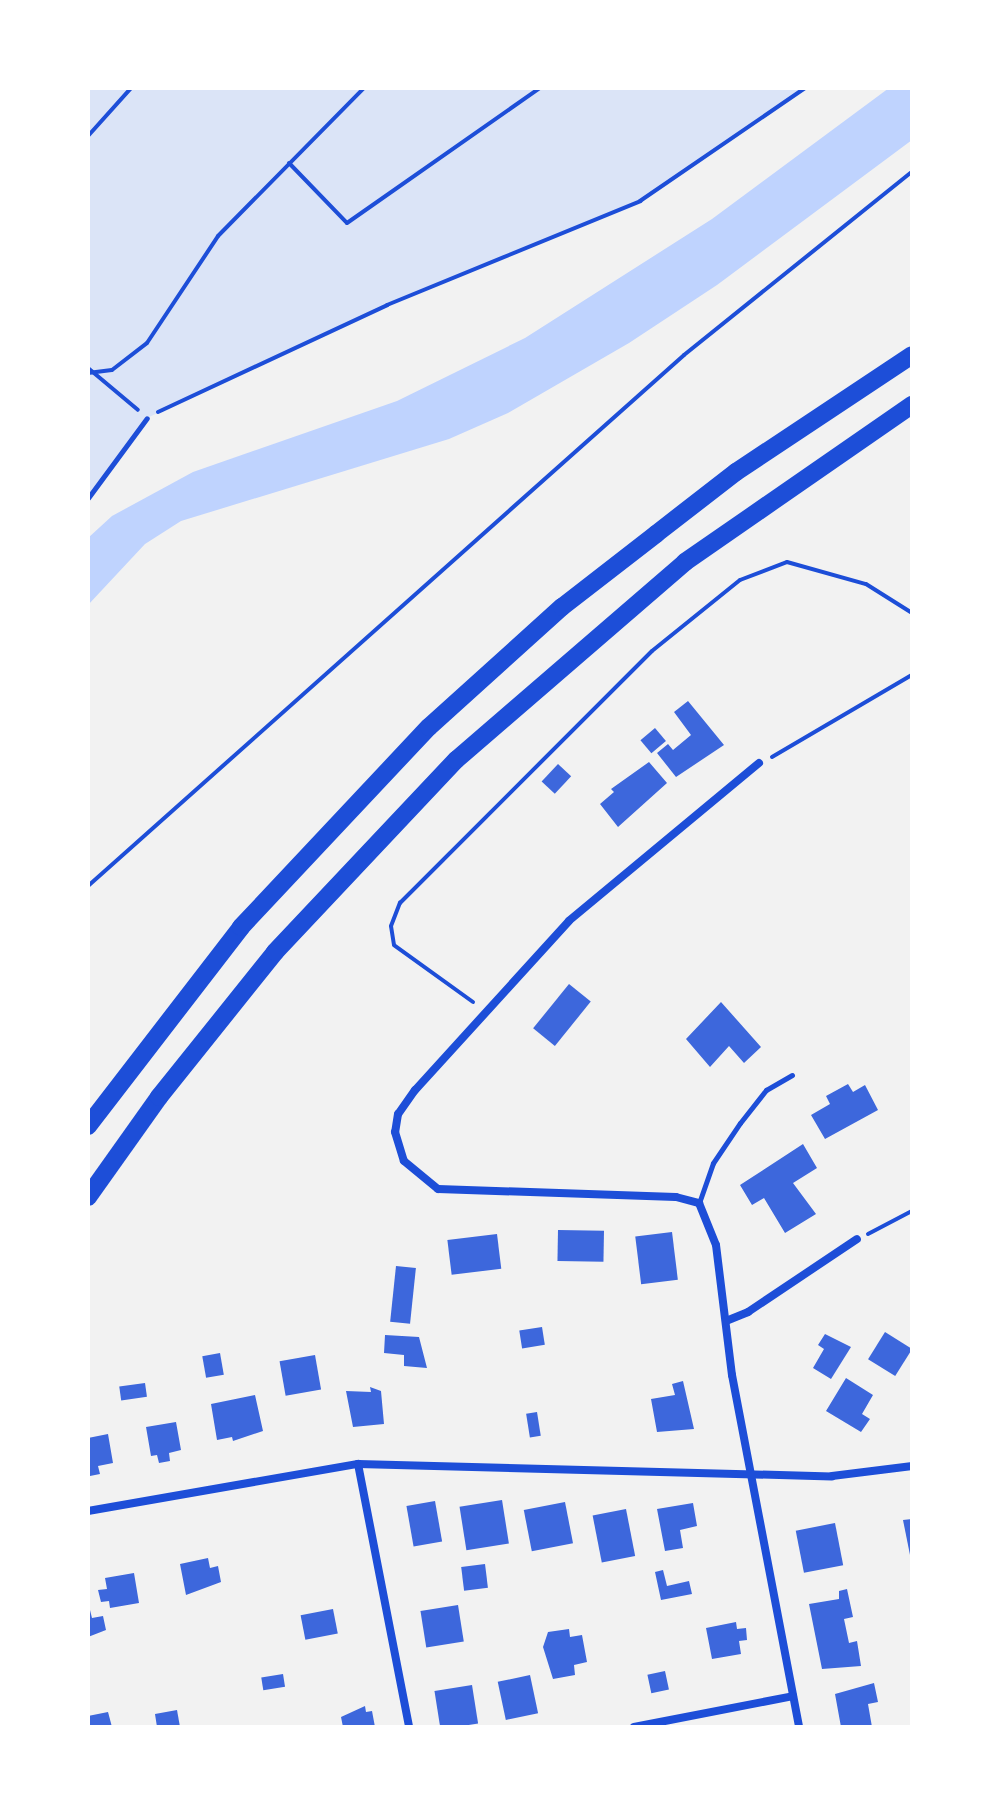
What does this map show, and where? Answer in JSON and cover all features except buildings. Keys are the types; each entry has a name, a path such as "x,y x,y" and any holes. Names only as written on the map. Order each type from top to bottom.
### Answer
{"main road":[{"path":"88,1126 241,927 429,727 562,607 701,498 912,355"},
{"path":"88,1197 159,1097 275,952 456,760 685,562 912,405"}],"street":[{"path":"759,763 612,882 485,1011 398,1114 398,1147 420,1179 459,1193 676,1197 699,1203 716,1245 749,1472 799,1727"},
{"path":"726,1321 748,1312 857,1239"},
{"path":"358,1464 409,1727"},
{"path":"88,1511 358,1464 832,1476 912,1466"},
{"path":"634,1727 793,1696"}],"lane":[{"path":"88,498 147,418"},
{"path":"699,1203 713,1163 740,1123 766,1090 792,1075"}],"path":[{"path":"88,136 131,88"},
{"path":"89,370 112,370 147,343 218,236 364,88"},
{"path":"289,163 347,223 540,88"},
{"path":"89,370 147,418 387,305 627,208 699,164 805,88"},
{"path":"88,886 684,355 912,172"},
{"path":"485,1011 394,945 391,926 400,903 652,651 740,580 787,562 866,584 912,613"},
{"path":"759,763 912,675"},
{"path":"857,1239 912,1211"}],"shaded area":[{"path":"88,88 805,88 640,201 387,305 147,418 88,498"}],"water":[{"path":"889,88 912,88 912,140 717,285 629,343 508,413 449,439 181,521 145,544 88,605 88,538 112,516 193,472 397,401 525,338 712,219"}]}
